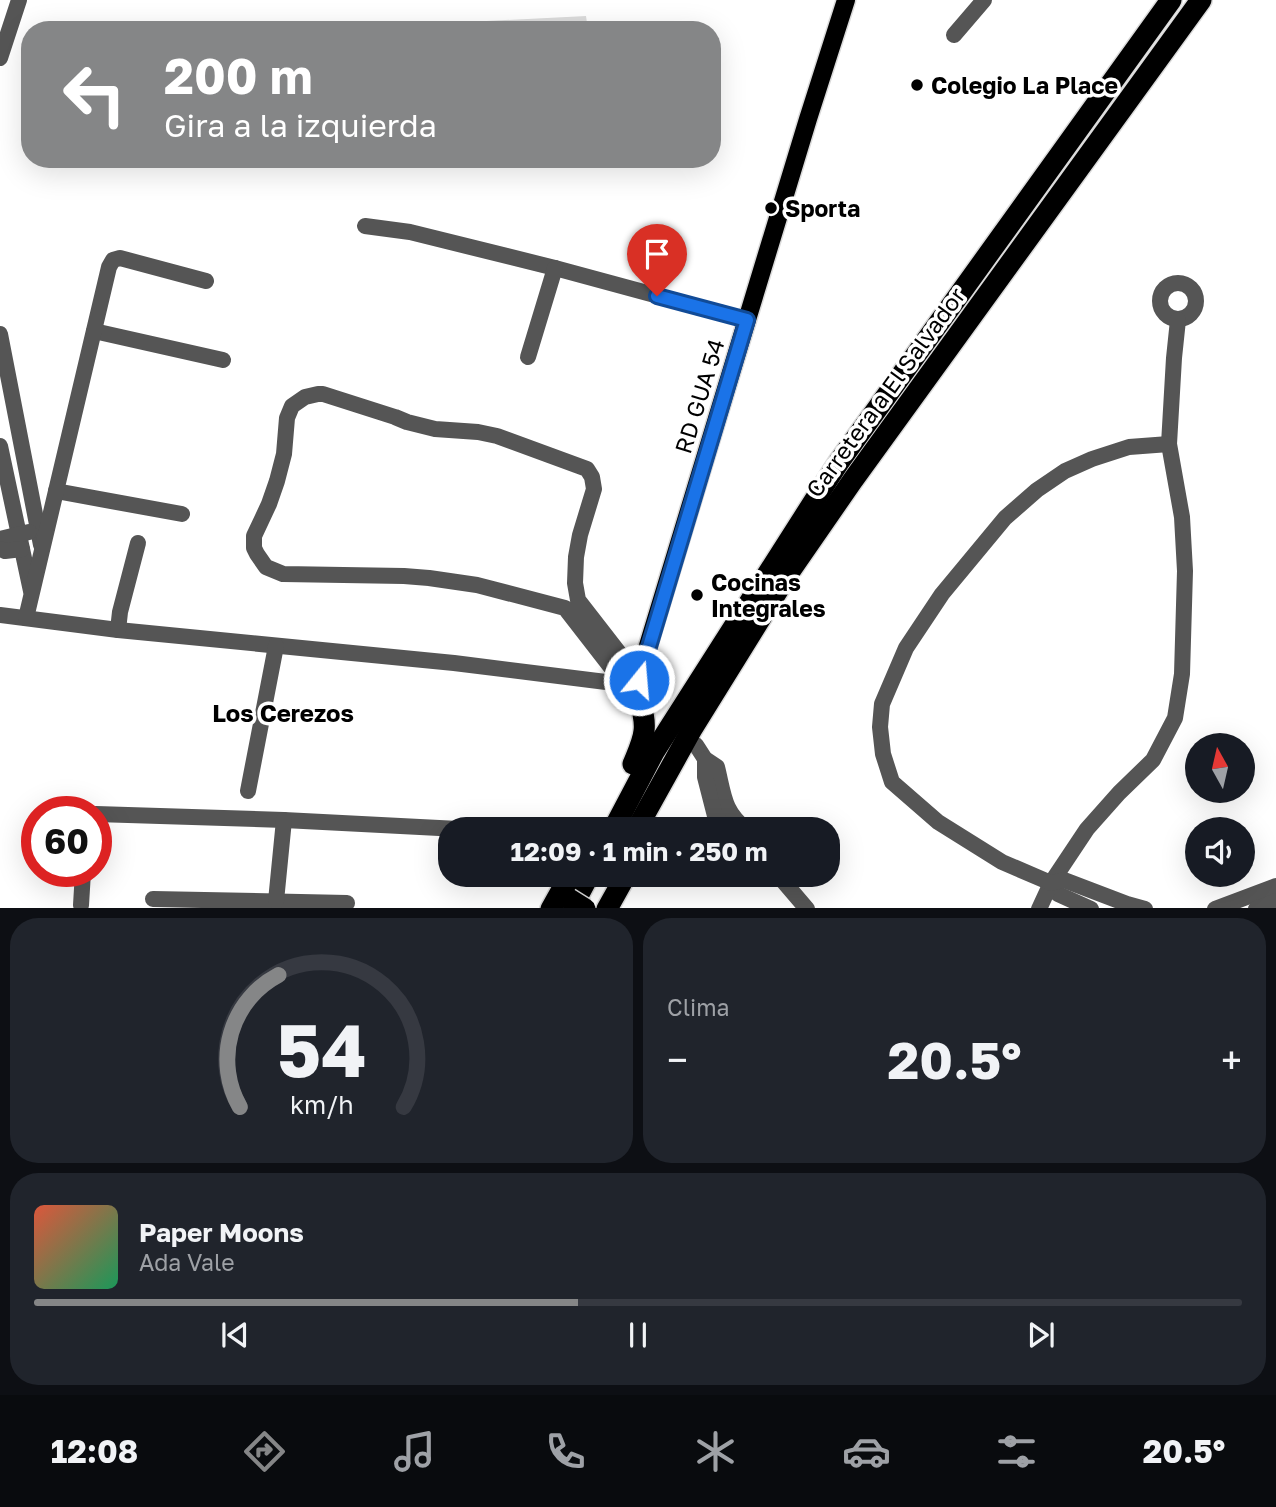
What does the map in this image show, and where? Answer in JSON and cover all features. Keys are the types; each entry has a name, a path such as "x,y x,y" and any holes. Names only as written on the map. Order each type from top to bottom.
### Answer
{"highway":[{"name":"Carretera a El Salvador","path":"620,817 654,752 804,514 1171,0"},
{"name":"Carretera a El Salvador","path":"643,817 692,729 788,574 868,459 1201,0"},
{"path":"604,817 669,704 729,613 782,536 804,514"},
{"path":"658,817 701,752 776,620 788,574"},
{"path":"636,685 648,707 653,710 659,711 669,704"},
{"path":"633,764 644,735 644,718 636,685"},
{"path":"567,905 569,887"},
{"path":"567,905 580,887"},
{"path":"594,908 615,891"}],"main road":[{"name":"RD GUA 54","path":"636,685 825,61 846,0"}],"street":[{"path":"0,58 19,0"},
{"path":"954,35 984,0"},
{"path":"365,226 410,232 747,320"},
{"path":"26,618 109,267 113,260 120,258 206,281"},
{"path":"528,357 555,268"},
{"path":"1039,908 1051,883 1087,829 1153,760 1175,718 1182,674 1185,570 1182,517 1169,444 1178,320"},
{"path":"94,331 223,360"},
{"path":"0,334 42,552"},
{"path":"572,604 477,584 404,576 283,574 266,566 254,548 254,536 277,481 284,454 287,418 292,406 304,397 323,394 435,429 498,436 587,469 594,489 580,535 572,604 610,666 636,685"},
{"path":"0,439 20,435"},
{"path":"1091,908 1058,894 1051,883 1002,862 959,836 938,822 892,782 883,754 880,727 882,704 906,648 942,594 1005,519 1037,490 1065,471 1091,459 1129,447 1169,444"},
{"path":"0,446 32,596"},
{"path":"56,491 182,514"},
{"path":"0,549 5,551 38,530"},
{"path":"0,539 21,542"},
{"path":"118,631 120,612 138,543"},
{"path":"0,615 118,631 454,663 636,685"},
{"path":"248,791 276,646"},
{"path":"701,752 716,817"},
{"path":"701,752 718,767 727,808 734,817"},
{"path":"112,815 438,828"},
{"path":"276,901 284,820"},
{"path":"1051,883 1064,880 1108,898 1145,908"},
{"path":"1215,908 1276,886"},
{"path":"81,905 82,887"},
{"path":"789,887 807,908"},
{"path":"153,899 347,903"},
{"path":"1256,908 1276,901"}],"shaded area":[{"path":"586,16 587,21 487,21"}],"place":[{"name":"Colegio La Place","path":"917,85"},
{"name":"Sporta","path":"771,208"},
{"name":"Cocinas Integrales","path":"697,595"}],"district":[{"name":"Los Cerezos","path":"283,712"}],"route":[{"path":"639,680 747,320 657,296"}]}
